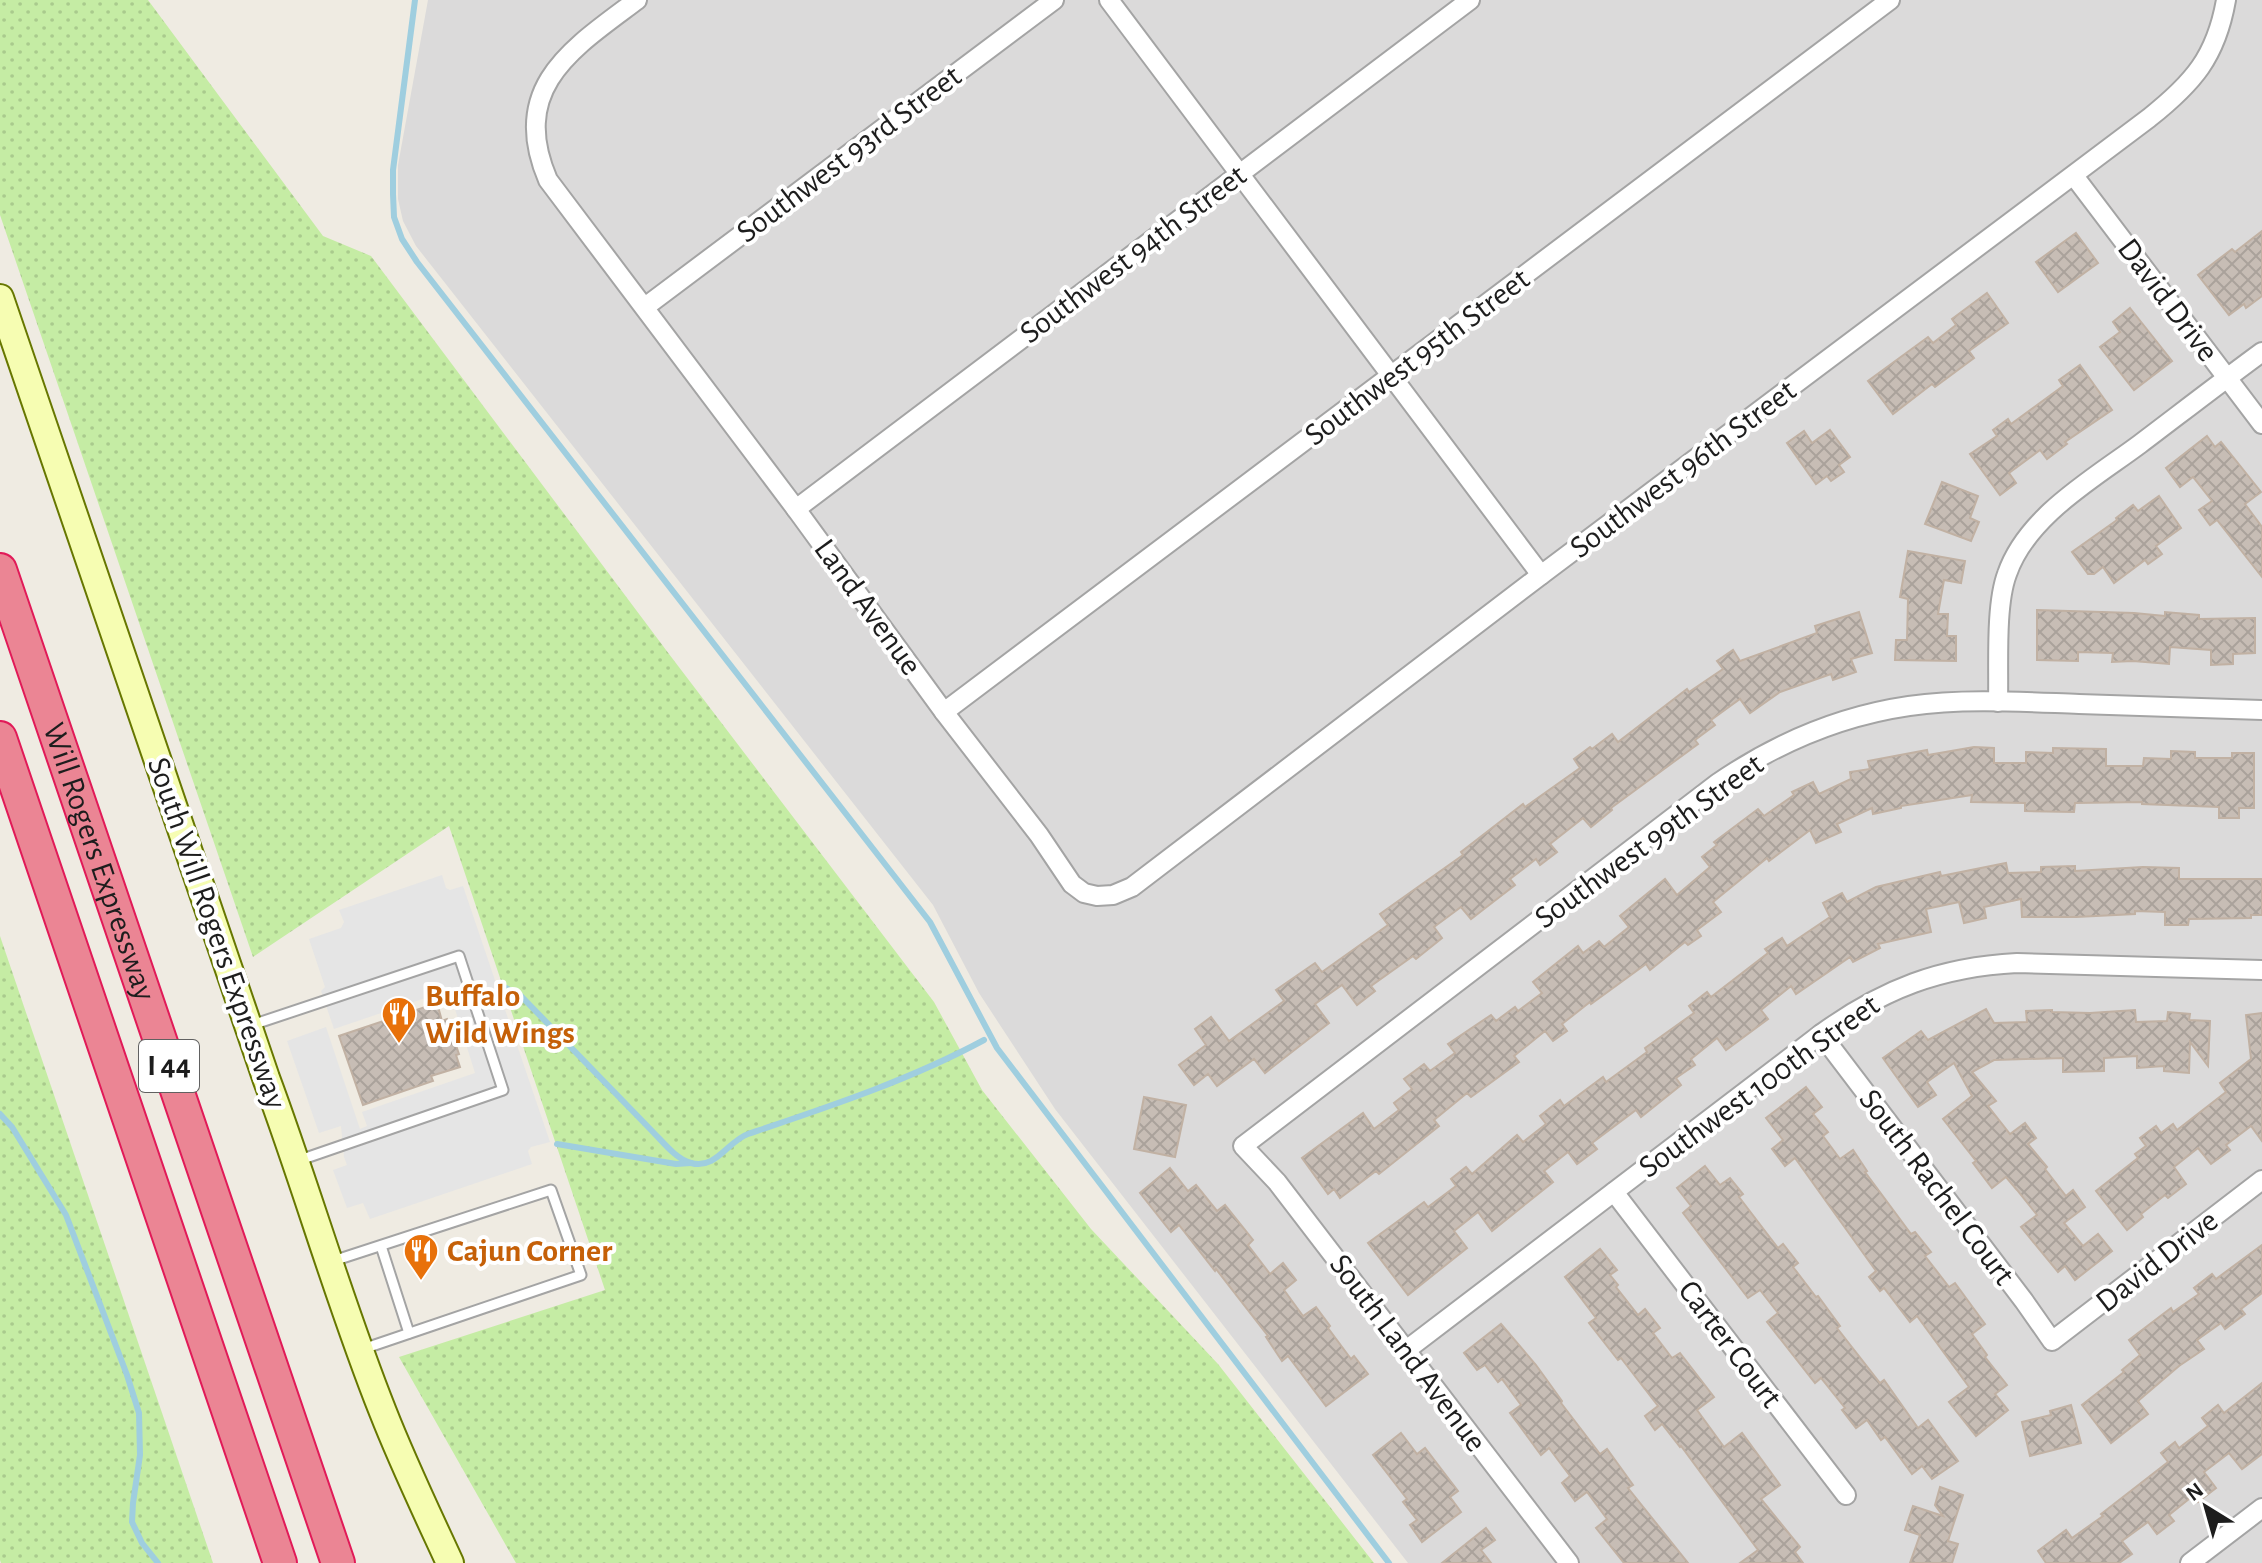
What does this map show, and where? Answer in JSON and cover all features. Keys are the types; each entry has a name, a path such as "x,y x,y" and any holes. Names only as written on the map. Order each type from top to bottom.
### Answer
{"highway":[{"name":"Will Rogers Expressway","path":"0,570 338,1563"},
{"name":"Will Rogers Expressway","path":"0,738 280,1563"}],"main road":[{"name":"South Will Rogers Expressway","path":"0,298 360,1350 383,1413 450,1563"}],"street":[{"name":"Land Avenue","path":"637,0 574,48 549,79 539,105 537,134 540,159 548,180 1039,835 1072,884 1084,893 1097,896"},
{"name":"Southwest 93rd Street","path":"645,307 1054,0"},
{"path":"1109,0 1541,575"},
{"name":"Southwest 94th Street","path":"796,509 1470,0"},
{"name":"Southwest 95th Street","path":"944,712 1890,0"},
{"name":"Southwest 96th Street","path":"1097,896 1113,895 1132,887 2174,98 2193,79 2216,39 2226,0"},
{"name":"David Drive","path":"2074,176 2262,424"},
{"path":"1998,702 2000,610 2005,578 2027,537 2046,516 2262,352"},
{"name":"Southwest 99th Street","path":"1243,1146 1743,767 1811,733 1866,715 1933,704 1998,702 2262,710"},
{"name":"Southwest 100th Street","path":"1405,1351 1821,1034 1888,992 1966,968 2017,963 2262,970"},
{"name":"South Rachel Court","path":"1821,1034 2052,1341"},
{"name":"South Land Avenue","path":"1243,1146 1277,1182 1569,1563"},
{"name":"David Drive","path":"2052,1341 2262,1180"},
{"name":"Carter Court","path":"1614,1192 1846,1495"},
{"path":"2190,1563 2262,1508"}],"lane":[{"path":"248,1026 459,956 503,1090 297,1161"},
{"path":"329,1262 551,1190 581,1275 360,1350"},
{"path":"381,1246 409,1333"}],"shaded area":[{"path":"428,0 2262,0 2262,1563 1408,1563 1055,1109 979,993 933,905 416,246 403,221 398,199 398,165"},
{"path":"442,875 446,888 450,890 463,886 550,1142 531,1147 528,1151 532,1164 370,1219 363,1203 347,1208 333,1170 347,1165 341,1126 319,1133 287,1041 326,1027 360,1129 367,1126 362,1112 475,1073 449,990 334,1029 321,991 325,987 309,939 341,928 344,922 339,910"}],"green space":[{"path":"0,0 148,0 323,236 371,256 934,1002 982,1090 1091,1229 1218,1364 1374,1563 516,1563 399,1357 605,1290 449,826 253,957 0,215"},
{"path":"0,936 213,1563 1,1563"}],"building":[{"path":"2262,231 2262,296 2246,308 2244,304 2229,315 2198,275"},
{"path":"2076,233 2098,263 2058,292 2036,262"},
{"path":"1987,293 2008,323 1969,351 1974,358 1935,387 1932,384 1893,414 1868,381 1928,337 1933,343 1956,325 1952,319"},
{"path":"2130,308 2172,361 2134,390 2100,347 2120,332 2113,322"},
{"path":"2080,365 2112,410 2065,442 2067,444 2047,459 2040,450 2009,473 2016,483 2000,495 1970,454 1997,436 1993,430 2008,419 2011,424 2063,386 2059,380"},
{"path":"1830,430 1850,457 1839,465 1844,472 1831,481 1827,476 1816,484 1787,443 1804,431 1812,443"},
{"path":"2207,436 2215,447 2221,442 2261,492 2245,504 2262,527 2262,577 2217,520 2210,525 2199,510 2212,501 2193,477 2180,487 2166,468"},
{"path":"1942,482 1978,496 1970,518 1979,522 1971,541 1925,524"},
{"path":"2159,496 2181,528 2156,546 2162,554 2148,564 2145,560 2114,583 2103,567 2094,574 2088,574 2072,552 2133,505 2138,511"},
{"path":"1908,551 1965,561 1961,583 1944,580 1938,614 1948,614 1947,636 1956,636 1956,661 1895,660 1896,640 1907,640 1908,599 1900,597"},
{"path":"2037,610 2165,616 2165,612 2199,615 2199,619 2255,618 2255,653 2233,654 2233,664 2211,665 2211,650 2170,647 2169,664 2112,662 2113,653 2078,652 2078,661 2037,660"},
{"path":"1859,612 1872,653 1851,659 1856,672 1833,680 1831,674 1780,692 1750,713 1740,699 1711,720 1715,725 1695,740 1698,744 1611,808 1591,827 1583,818 1550,844 1557,852 1540,865 1536,859 1510,879 1515,885 1471,919 1461,907 1434,927 1442,938 1416,959 1413,956 1371,986 1375,991 1357,1005 1342,985 1315,1004 1329,1023 1265,1073 1254,1059 1217,1086 1208,1074 1194,1085 1179,1065 1206,1045 1195,1029 1211,1017 1229,1041 1284,1001 1276,990 1315,963 1322,972 1388,925 1380,914 1463,855 1461,852 1523,804 1525,807 1580,768 1574,759 1612,734 1618,742 1687,689 1689,692 1723,669 1717,661 1733,650 1740,661 1817,633 1815,626"},
{"path":"1974,747 1994,748 1994,763 2026,763 2026,752 2053,753 2053,748 2106,749 2106,766 2143,766 2144,758 2171,759 2171,751 2195,752 2195,758 2232,758 2232,753 2254,753 2254,808 2239,808 2239,818 2219,818 2219,807 2142,802 2075,803 2074,812 2025,811 2025,803 1971,802 1972,795 1901,806 1873,814 1872,808 1837,824 1841,832 1816,843 1810,830 1769,861 1767,858 1713,902 1721,912 1697,930 1701,936 1688,945 1685,942 1650,970 1646,964 1590,1002 1562,1024 1567,1031 1553,1041 1545,1031 1514,1056 1519,1062 1471,1097 1467,1093 1434,1120 1439,1126 1379,1174 1376,1171 1340,1198 1334,1189 1328,1194 1302,1158 1363,1113 1374,1129 1399,1110 1394,1103 1412,1089 1404,1079 1424,1064 1430,1071 1455,1053 1448,1044 1491,1015 1496,1021 1515,1007 1518,1011 1542,993 1533,982 1578,946 1583,953 1599,941 1604,947 1629,927 1620,916 1665,879 1677,895 1710,867 1702,857 1717,845 1714,842 1758,809 1764,816 1794,795 1792,792 1813,782 1819,794 1851,779 1850,772 1870,769 1868,761 1927,750 1928,755"},
{"path":"2006,863 2008,873 2041,872 2041,867 2075,866 2075,871 2143,867 2179,868 2179,879 2262,879 2262,915 2189,919 2188,925 2165,925 2165,912 2022,917 2021,899 1984,907 1986,918 1964,923 1959,902 1926,909 1931,932 1878,944 1880,948 1853,962 1850,957 1796,994 1791,986 1761,1010 1768,1019 1726,1050 1717,1038 1691,1059 1695,1065 1676,1078 1681,1085 1641,1117 1636,1110 1592,1143 1597,1149 1577,1164 1568,1152 1544,1171 1553,1182 1492,1231 1478,1212 1454,1231 1467,1248 1408,1295 1368,1243 1424,1202 1428,1207 1456,1186 1451,1179 1466,1167 1472,1174 1517,1135 1523,1142 1546,1124 1540,1116 1560,1100 1564,1106 1603,1077 1606,1082 1647,1052 1645,1048 1694,1013 1689,1006 1707,992 1711,997 1768,953 1765,949 1782,938 1787,946 1830,917 1823,903 1842,893 1847,902 1876,887 1940,872 1941,876"},
{"name":"Buffalo Wild Wings","path":"437,1003 442,1021 447,1019 459,1054 456,1055 460,1067 431,1076 433,1081 363,1105 339,1036"},
{"path":"1986,1009 1994,1023 2027,1022 2026,1011 2052,1010 2090,1013 2135,1010 2136,1022 2167,1021 2168,1012 2190,1014 2189,1020 2210,1021 2208,1066 2190,1042 2189,1073 2164,1071 2164,1066 2137,1068 2137,1056 2104,1058 2104,1071 2063,1072 2063,1058 1994,1060 1972,1072 1996,1101 1988,1106 2010,1134 2025,1123 2036,1138 2028,1144 2047,1167 2045,1169 2066,1196 2073,1190 2085,1207 2064,1223 2083,1246 2098,1234 2112,1251 2075,1280 2065,1266 2058,1272 2021,1227 2037,1215 2017,1190 2006,1177 1992,1188 1973,1163 1976,1161 1943,1119 1972,1096 1954,1063 1927,1082 1936,1095 1918,1107 1883,1058 1921,1031 1928,1040"},
{"path":"2262,1013 2262,1141 2251,1126 2226,1145 2230,1150 2211,1164 2198,1148 2174,1167 2186,1184 2168,1198 2165,1195 2127,1230 2096,1191 2138,1158 2135,1154 2146,1146 2140,1138 2156,1126 2161,1133 2173,1124 2177,1130 2226,1092 2220,1083 2251,1059 2246,1015"},
{"path":"1806,1087 1822,1107 1813,1114 1828,1132 1823,1136 1840,1159 1853,1150 1865,1172 1911,1234 1915,1232 1931,1252 1925,1256 1949,1287 1955,1283 1985,1324 1972,1334 2007,1385 1995,1394 2008,1410 1976,1436 1949,1402 1969,1387 1917,1316 1910,1322 1884,1288 1880,1291 1869,1277 1876,1271 1795,1158 1785,1166 1772,1149 1783,1140 1766,1118"},
{"path":"1144,1097 1186,1105 1175,1157 1134,1149"},
{"path":"1705,1166 1720,1185 1730,1178 1743,1194 1739,1197 1778,1248 1783,1244 1798,1263 1793,1267 1818,1296 1840,1326 1837,1328 1880,1383 1884,1380 1918,1428 1928,1420 1958,1461 1932,1479 1922,1466 1912,1474 1885,1437 1881,1440 1867,1420 1856,1428 1842,1410 1845,1408 1821,1378 1815,1383 1767,1322 1778,1313 1760,1290 1748,1298 1683,1213 1691,1206 1677,1188"},
{"path":"1170,1168 1188,1191 1196,1185 1217,1211 1225,1205 1253,1240 1248,1245 1270,1274 1283,1263 1296,1280 1284,1290 1303,1316 1316,1307 1351,1359 1354,1356 1368,1374 1326,1406 1288,1356 1282,1361 1268,1336 1179,1225 1171,1232 1140,1193"},
{"path":"2262,1245 2262,1293 2241,1309 2245,1314 2225,1329 2221,1323 2197,1340 2204,1349 2138,1401 2148,1414 2111,1443 2082,1405 2124,1372 2122,1370 2140,1355 2129,1340 2171,1308 2173,1312 2199,1294 2194,1288 2212,1274 2216,1279"},
{"path":"1600,1249 1617,1270 1610,1275 1618,1285 1616,1287 1638,1315 1645,1309 1660,1328 1653,1333 1672,1358 1680,1353 1714,1397 1697,1410 1724,1447 1742,1433 1780,1485 1761,1499 1800,1547 1795,1552 1803,1563 1740,1563 1758,1550 1681,1446 1662,1424 1655,1430 1645,1416 1658,1406 1589,1323 1596,1318 1565,1277"},
{"path":"1501,1324 1536,1365 1600,1454 1607,1449 1633,1485 1628,1488 1688,1563 1624,1563 1596,1528 1607,1519 1587,1492 1575,1501 1562,1483 1570,1476 1549,1448 1541,1455 1510,1413 1521,1405 1502,1379 1498,1382 1485,1365 1477,1370 1464,1353"},
{"path":"2262,1383 2262,1454 2242,1469 2229,1453 2204,1472 2216,1488 2198,1502 2194,1495 2169,1515 2174,1521 2157,1534 2148,1522 2122,1541 2132,1554 2119,1563 2046,1563 2038,1551 2066,1530 2072,1538 2103,1516 2101,1514 2168,1462 2161,1453 2175,1442 2179,1448 2208,1426 2202,1418 2218,1405 2224,1413"},
{"path":"2071,1405 2081,1443 2030,1456 2022,1422 2051,1415 2050,1411"},
{"path":"1401,1433 1417,1454 1425,1448 1458,1491 1450,1497 1461,1512 1422,1542 1410,1525 1417,1520 1403,1502 1407,1499 1373,1455"},
{"path":"1940,1487 1963,1495 1948,1541 1958,1544 1952,1563 1910,1563 1920,1535 1905,1530 1913,1506 1943,1516 1935,1505"},
{"path":"1486,1528 1495,1540 1481,1550 1491,1563 1442,1563"}],"waterway":[{"path":"415,0 393,170 394,217 402,239 930,922 997,1048 1389,1563"},
{"path":"502,986 521,996 670,1150 691,1163 708,1162 748,1134 898,1080 984,1040"},
{"path":"0,1114 12,1127 66,1215 127,1375 139,1413 140,1455 132,1522 142,1543 158,1563"},
{"path":"557,1144 676,1164 691,1163"}],"place":[{"name":"Buffalo Wild Wings","path":"399,1045"},
{"name":"Cajun Corner","path":"421,1282"}]}
